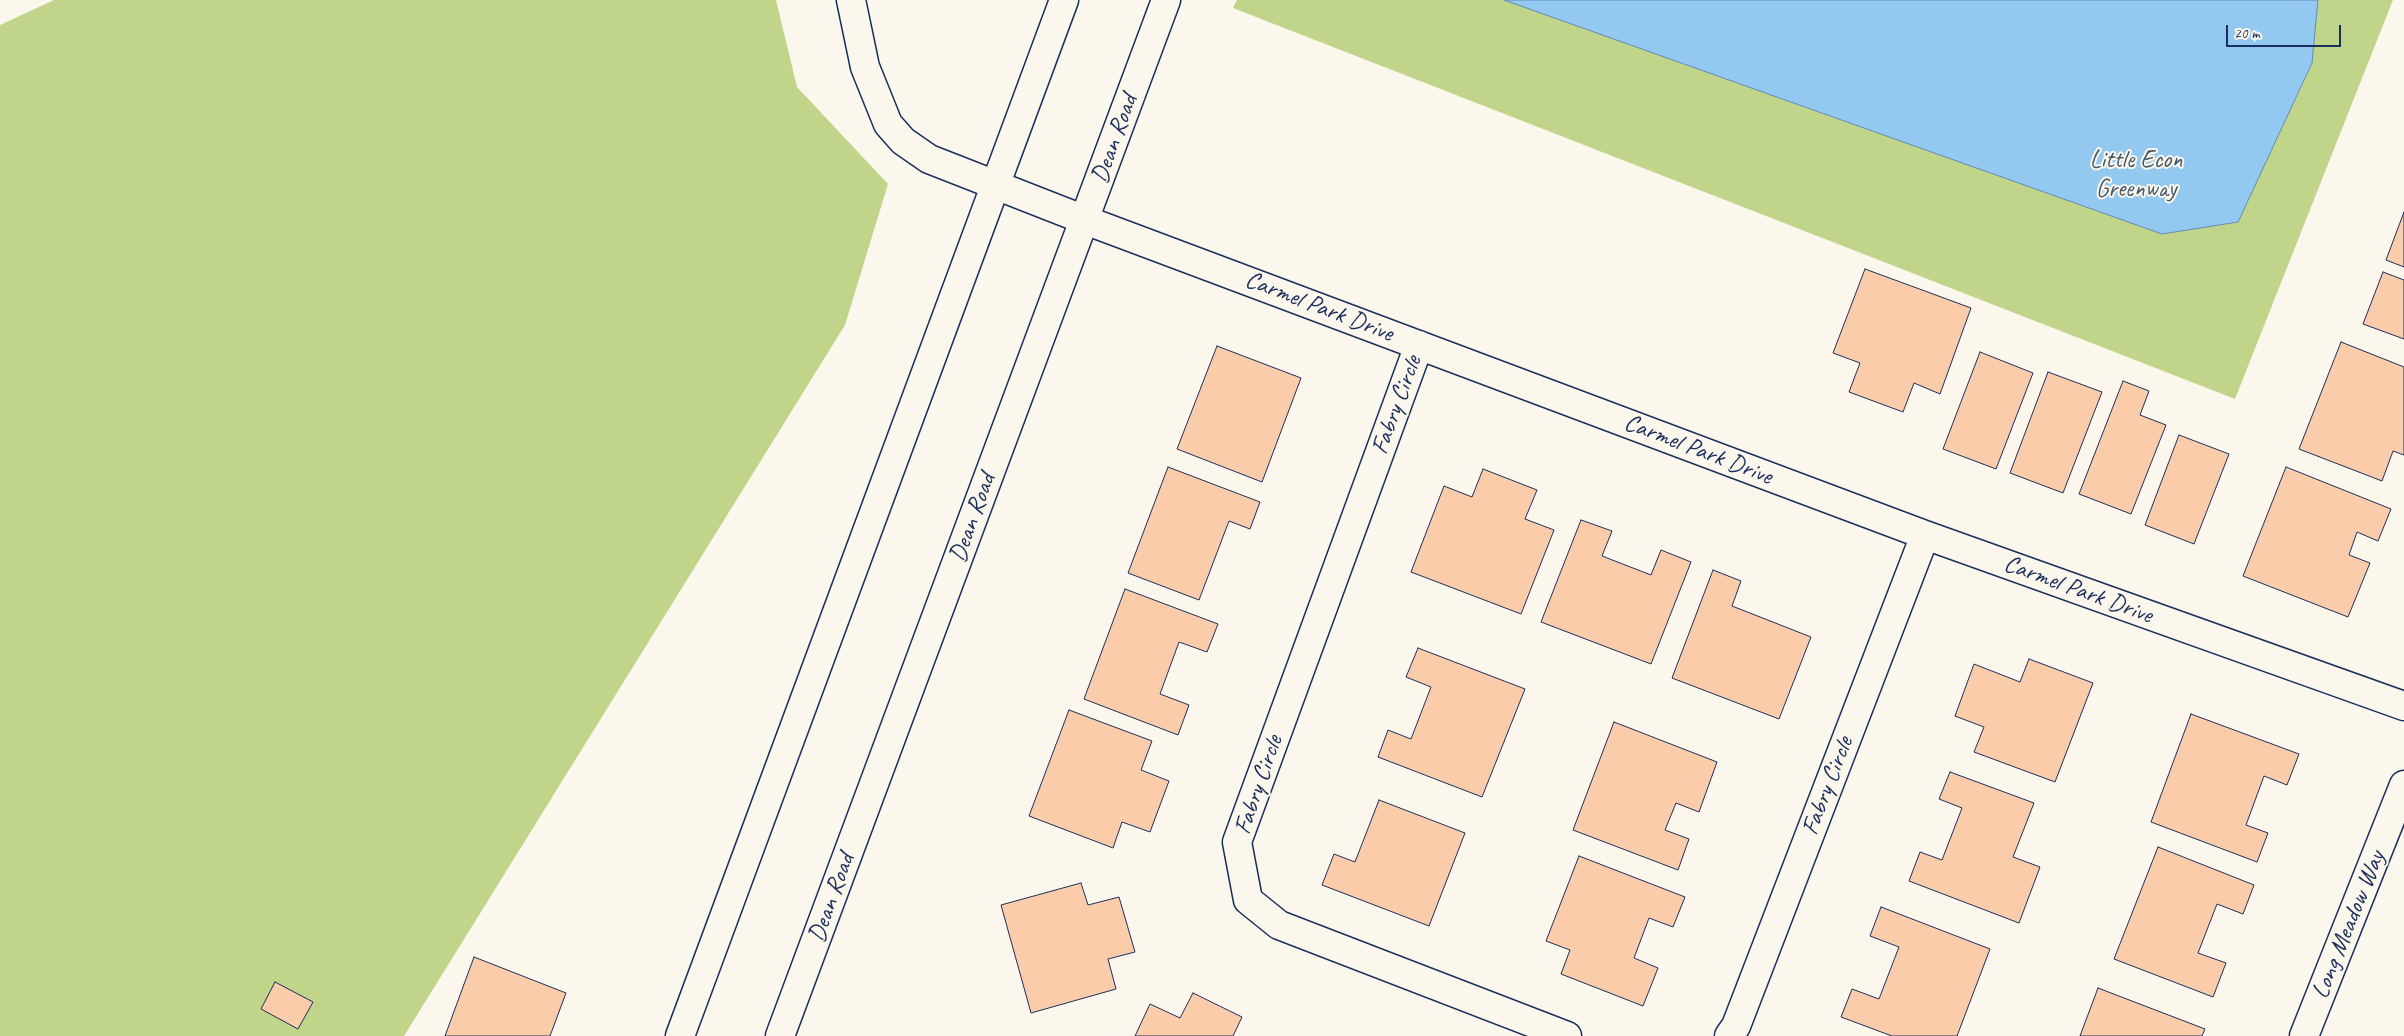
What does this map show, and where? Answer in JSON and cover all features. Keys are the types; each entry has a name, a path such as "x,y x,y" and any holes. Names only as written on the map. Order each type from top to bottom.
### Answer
{"street":[{"name":"Carmel Park Drive","path":"851,0 865,67 888,124 903,141 929,159 1085,220 1925,535 2404,706"},
{"path":"680,1036 1064,0"},
{"name":"Dean Road","path":"780,1036 1166,0"},
{"name":"Fabry Circle","path":"1419,345 1237,842 1248,900 1280,926 1568,1036"},
{"name":"Fabry Circle","path":"1729,1036 1740,1017 1925,535"},
{"name":"Long Meadow Way","path":"2304,1036 2404,785"}],"green space":[{"path":"54,0 776,0 797,87 888,184 845,325 404,1036 0,1036 0,25"},
{"name":"Little Econ Greenway","path":"1237,0 2393,0 2235,399 1233,8"}],"water":[{"path":"1504,0 2318,0 2312,63 2238,222 2162,234"}],"building":[{"path":"2404,212 2404,267 2386,260"},
{"path":"1865,269 1971,308 1940,394 1914,383 1903,412 1849,392 1860,363 1833,353"},
{"path":"2383,272 2404,280 2404,339 2363,324"},
{"path":"2341,342 2404,367 2404,455 2393,451 2382,481 2299,449"},
{"path":"1217,346 1301,378 1262,482 1177,449"},
{"path":"1980,352 2033,373 1996,469 1943,449"},
{"path":"2048,372 2102,392 2063,493 2010,473"},
{"path":"2123,381 2149,391 2140,415 2166,425 2131,514 2079,494"},
{"path":"2179,435 2229,454 2194,544 2145,525"},
{"path":"1168,467 1260,502 1250,529 1229,521 1199,600 1128,573"},
{"path":"2286,467 2391,509 2378,541 2357,532 2349,555 2370,563 2348,617 2243,576"},
{"path":"1483,469 1537,490 1525,519 1554,530 1521,614 1411,572 1444,486 1472,497"},
{"path":"1581,520 1612,531 1602,556 1651,575 1661,550 1691,562 1651,664 1541,622"},
{"path":"1713,570 1741,581 1732,606 1811,637 1779,719 1672,678"},
{"path":"1125,589 1218,624 1207,652 1179,642 1160,694 1189,705 1178,735 1084,699"},
{"path":"1418,648 1525,689 1482,797 1378,757 1388,730 1411,739 1431,687 1406,677"},
{"path":"2029,659 2093,683 2055,782 1974,752 1984,727 1955,716 1974,664 2020,682"},
{"path":"1069,710 1152,741 1141,770 1169,781 1150,832 1122,822 1113,848 1029,816"},
{"path":"2191,714 2299,754 2287,785 2264,776 2246,825 2268,833 2257,862 2151,822"},
{"path":"1614,722 1717,762 1699,812 1676,803 1665,830 1689,839 1678,870 1573,830"},
{"path":"1950,772 2034,803 2013,857 2040,867 2019,923 1909,881 1920,852 1942,860 1962,808 1939,799"},
{"path":"1379,800 1465,833 1429,926 1322,885 1334,854 1355,862"},
{"path":"2158,847 2254,885 2243,914 2217,904 2198,953 2226,963 2213,997 2114,959"},
{"path":"1579,856 1685,897 1673,927 1649,918 1634,958 1658,968 1643,1006 1561,974 1570,950 1546,941"},
{"path":"1081,883 1088,905 1119,897 1135,952 1108,959 1116,989 1031,1013 1001,905"},
{"path":"1881,907 1990,949 1957,1036 1892,1036 1841,1017 1852,989 1879,999 1899,947 1870,936"},
{"path":"474,957 566,993 550,1036 445,1036"},
{"path":"275,982 313,1002 298,1029 261,1009"},
{"path":"2098,988 2205,1029 2202,1036 2080,1036"},
{"path":"1193,993 1242,1017 1233,1036 1135,1036 1150,1004 1180,1018"}]}
